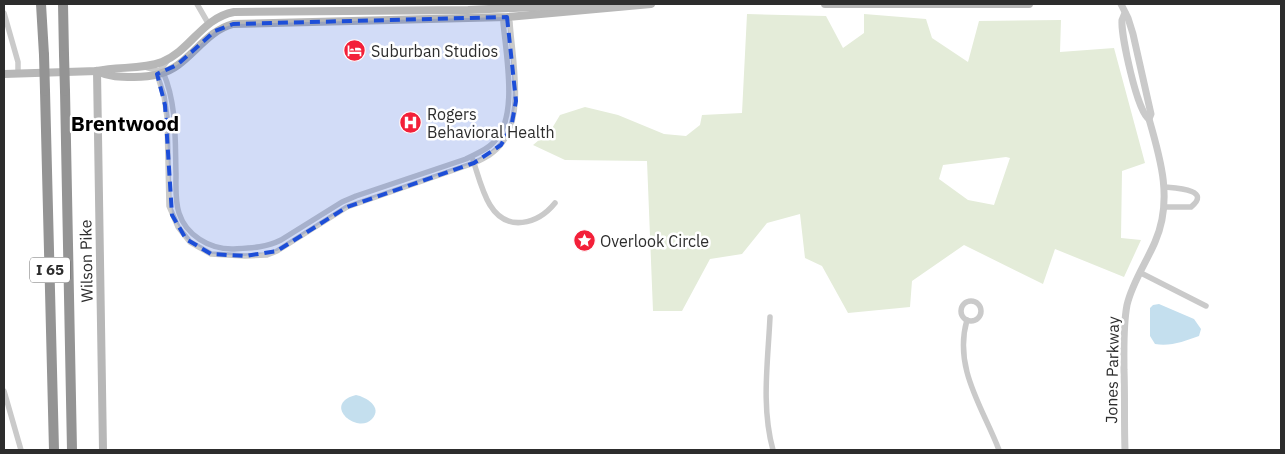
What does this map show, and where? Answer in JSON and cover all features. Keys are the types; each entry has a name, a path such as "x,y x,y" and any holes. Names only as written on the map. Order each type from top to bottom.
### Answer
{"highway":[{"name":"I 65","path":"43,4 54,450"},
{"name":"I 65","path":"63,4 72,450"}],"main road":[{"path":"97,71 109,77 140,77 160,72 177,65 214,31 233,24 506,18 580,11 600,7 651,4"},
{"path":"825,4 1029,4"},
{"path":"4,74 97,71 161,62 170,57 208,23 222,15 244,12 468,10 579,5 600,7"},
{"name":"Wilson Pike","path":"97,71 103,450"}],"street":[{"path":"197,4 208,23"},
{"name":"Jones Parkway","path":"1121,4 1130,24 1140,64 1151,114 1149,120"},
{"path":"4,13 18,62 18,73"},
{"name":"Jones Parkway","path":"1125,13 1122,20 1127,55 1142,112 1149,120 1160,158 1164,187 1164,207 1156,241 1129,298 1124,327 1125,450"},
{"path":"143,66 160,72 171,96 175,122 177,206 179,214 183,222 206,244 226,249 256,248 270,245 356,196 472,156 494,143 506,122 509,110 503,22 506,18 510,22 516,94 515,113 511,128 501,145 490,155 474,163 347,207 278,251 267,255 211,254 196,247 186,239 172,215 170,206 166,105 160,72 170,57"},
{"path":"472,156 489,204 497,214 507,220 532,221 548,211 555,203"},
{"path":"1164,187 1191,190 1196,194 1196,200 1194,205 1188,208 1164,207"},
{"path":"1141,273 1206,306"},
{"path":"770,317 766,419 773,450"},
{"path":"967,320 963,340 968,377 979,407 999,450"},
{"path":"4,391 21,450"}],"highlighted area":[{"path":"507,17 516,101 511,128 501,145 474,163 347,207 277,251 245,256 211,254 186,239 172,215 165,105 157,74 177,65 215,31 233,24"}],"green space":[{"path":"747,14 826,16 843,48 864,33 864,14 926,19 932,38 968,62 979,21 1061,20 1060,52 1114,48 1145,163 1122,171 1121,238 1141,240 1124,277 1055,249 1043,284 964,245 912,281 910,307 848,313 822,266 805,258 800,214 767,223 742,254 710,259 682,311 653,311 647,161 565,160 533,145 551,130 560,115 585,107 618,115 664,134 686,136 700,125 702,115 742,113","holes":["1010,158 994,205 968,200 939,179 943,165"]}],"water":[{"path":"1159,304 1194,319 1201,329 1199,336 1172,344 1155,344 1150,336 1150,308 1153,305"},
{"path":"356,395 372,403 376,410 372,419 366,423 351,421 342,411 342,405 346,399"}],"place":[{"name":"Suburban Studios","path":"355,51"},
{"name":"Rogers Behavioral Health","path":"411,123"},
{"name":"Overlook Circle","path":"584,241"}],"district":[{"name":"Brentwood","path":"125,124"}]}
